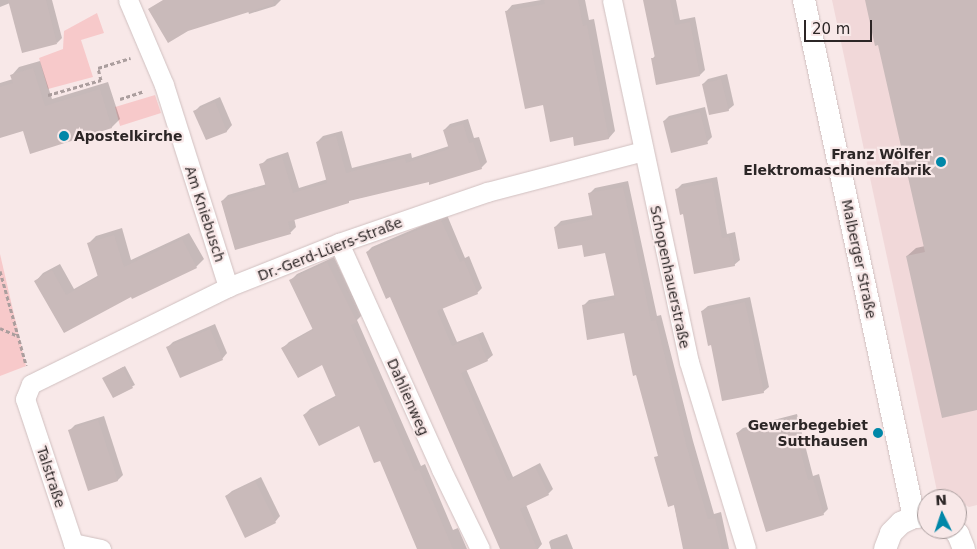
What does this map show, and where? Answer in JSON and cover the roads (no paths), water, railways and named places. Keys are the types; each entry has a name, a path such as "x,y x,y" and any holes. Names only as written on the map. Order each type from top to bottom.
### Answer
{"street":[{"name":"Am Kniebusch","path":"128,0 164,85 228,287"},
{"name":"Schopenhauerstraße","path":"612,0 689,362 746,549"},
{"name":"Malberger Straße","path":"804,0 917,504"},
{"name":"Dr.-Gerd-Lüers-Straße","path":"32,384 228,287 339,244 487,192 643,151"},
{"name":"Dahlienweg","path":"339,244 441,469 480,549"},
{"name":"Talstraße","path":"32,384 25,399 73,543 101,549"},
{"name":"Malberger Straße","path":"885,549 891,533 901,523 917,518"}],"place":[{"name":"Apostelkirche","path":"64,136"},
{"name":"Franz Wölfer Elektromaschinenfabrik","path":"941,162"},
{"name":"Gewerbegebiet Sutthausen","path":"878,433"}]}
